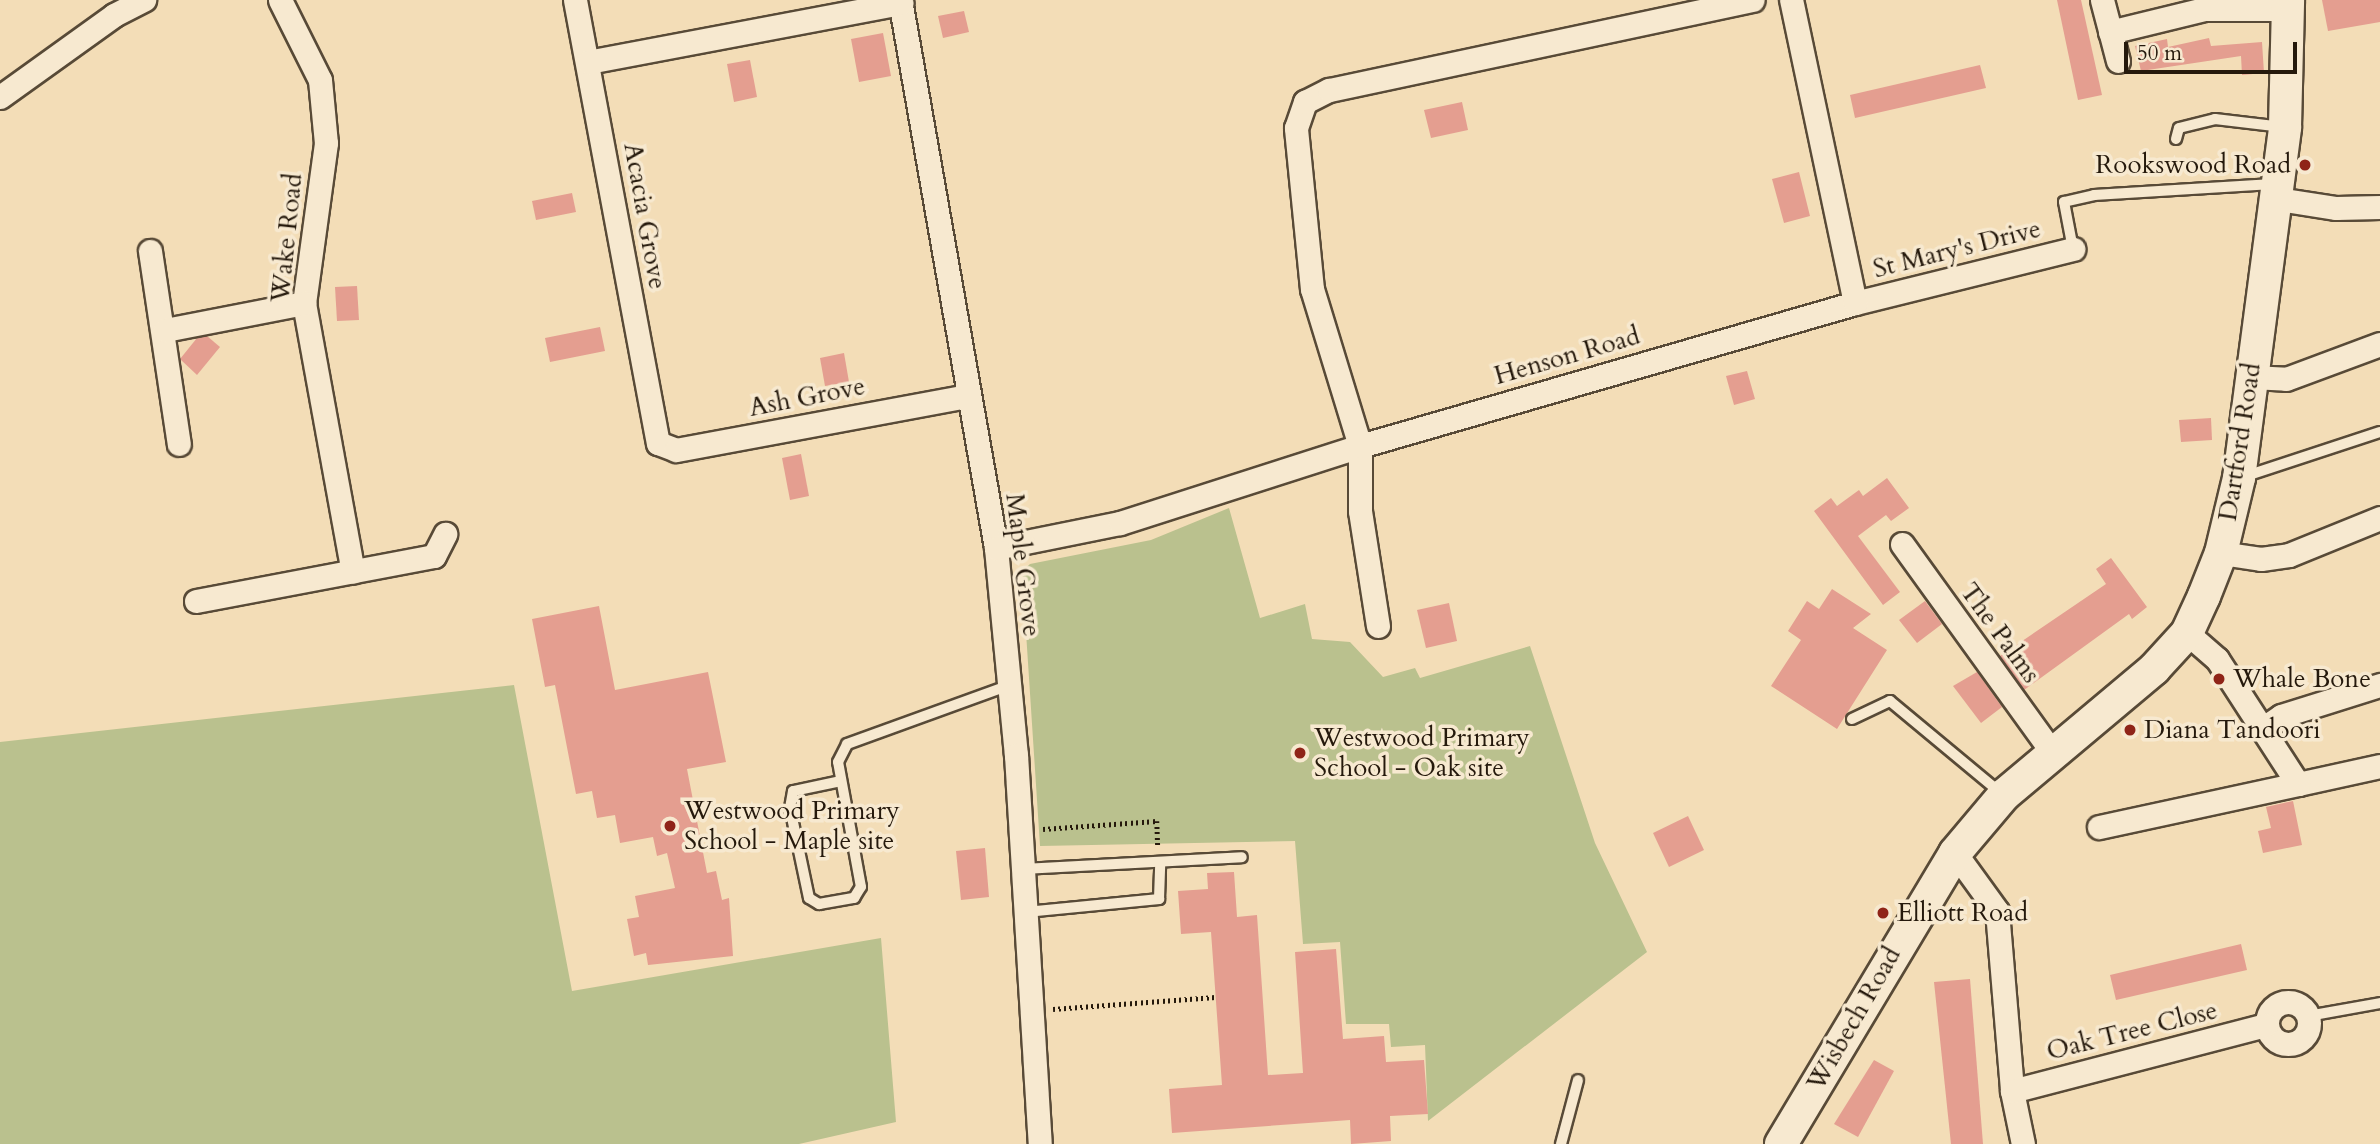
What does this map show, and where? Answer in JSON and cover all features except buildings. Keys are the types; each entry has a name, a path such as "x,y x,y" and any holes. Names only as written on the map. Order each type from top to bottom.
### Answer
{"main road":[{"name":"Dartford Road","path":"2004,795 2154,670 2187,633 2221,553 2239,478 2251,377 2279,192 2286,127 2288,5"},
{"name":"Wisbech Road","path":"1781,1144 1955,853 2004,795"}],"street":[{"path":"0,97 111,7 144,0"},
{"name":"Wake Road","path":"280,0 320,80 327,143 304,303 353,572"},
{"name":"Acacia Grove","path":"575,0 658,443"},
{"path":"1378,626 1360,511 1360,446 1312,289 1296,128 1305,102 1329,90 1753,0"},
{"path":"1791,0 1855,303"},
{"path":"2102,0 2118,61"},
{"path":"588,62 900,2"},
{"name":"Maple Grove","path":"900,2 996,548 1024,869 1040,1144"},
{"path":"2110,32 2204,9 2288,5"},
{"path":"2279,192 2336,208 2380,207"},
{"name":"St Mary's Drive","path":"1855,303 2073,249"},
{"path":"150,251 164,330 179,444"},
{"path":"164,330 304,303"},
{"name":"Henson Road","path":"996,548 1121,523 1360,446 1855,303"},
{"path":"2251,377 2286,379 2380,344"},
{"name":"Ash Grove","path":"658,443 676,450 968,396"},
{"path":"2221,553 2260,559 2289,555 2380,518"},
{"path":"196,601 433,556 444,534"},
{"name":"The Palms","path":"1902,544 2053,755"},
{"path":"2187,633 2217,659 2298,784"},
{"path":"2262,729 2281,716 2380,685"},
{"path":"2099,827 2380,766"},
{"path":"1955,853 1997,911 2012,1091 2023,1144"},
{"name":"Oak Tree Close","path":"2012,1091 2266,1025 2275,1005 2285,1001 2297,1003 2308,1016"}],"lane":[{"path":"2176,139 2179,128 2215,119 2286,127"},
{"path":"2073,249 2064,202 2094,195 2279,192"},
{"path":"2239,478 2380,432"},
{"path":"841,781 793,791 790,808 809,898 820,904 853,898 861,887 838,762 847,744 1010,685"},
{"path":"1852,719 1890,701 2004,795"},
{"path":"1024,869 1162,864 1242,857"},
{"path":"1026,912 1159,899 1162,864"},
{"path":"2308,1016 2380,1003"},
{"path":"1561,1144 1577,1080"}],"path":[{"path":"1021,830 1157,821 1162,864"},
{"path":"1048,1009 1216,997"}],"green space":[{"name":"Westwood Primary School - Oak site","path":"1229,508 1260,618 1305,604 1312,639 1350,642 1383,677 1415,668 1420,678 1530,646 1595,843 1647,952 1428,1121 1425,1045 1391,1047 1389,1024 1346,1024 1340,942 1303,944 1295,841 1040,846 1022,571 1030,564 1151,540"},
{"path":"514,685 572,991 881,938 896,1122 799,1144 0,1144 0,742"}],"place":[{"name":"Rookswood Road","path":"2305,165"},
{"name":"Whale Bone","path":"2219,679"},
{"name":"Diana Tandoori","path":"2130,730"},
{"name":"Westwood Primary School - Oak site","path":"1300,753"},
{"name":"Westwood Primary School - Maple site","path":"670,826"},
{"name":"Elliott Road","path":"1883,913"}]}
